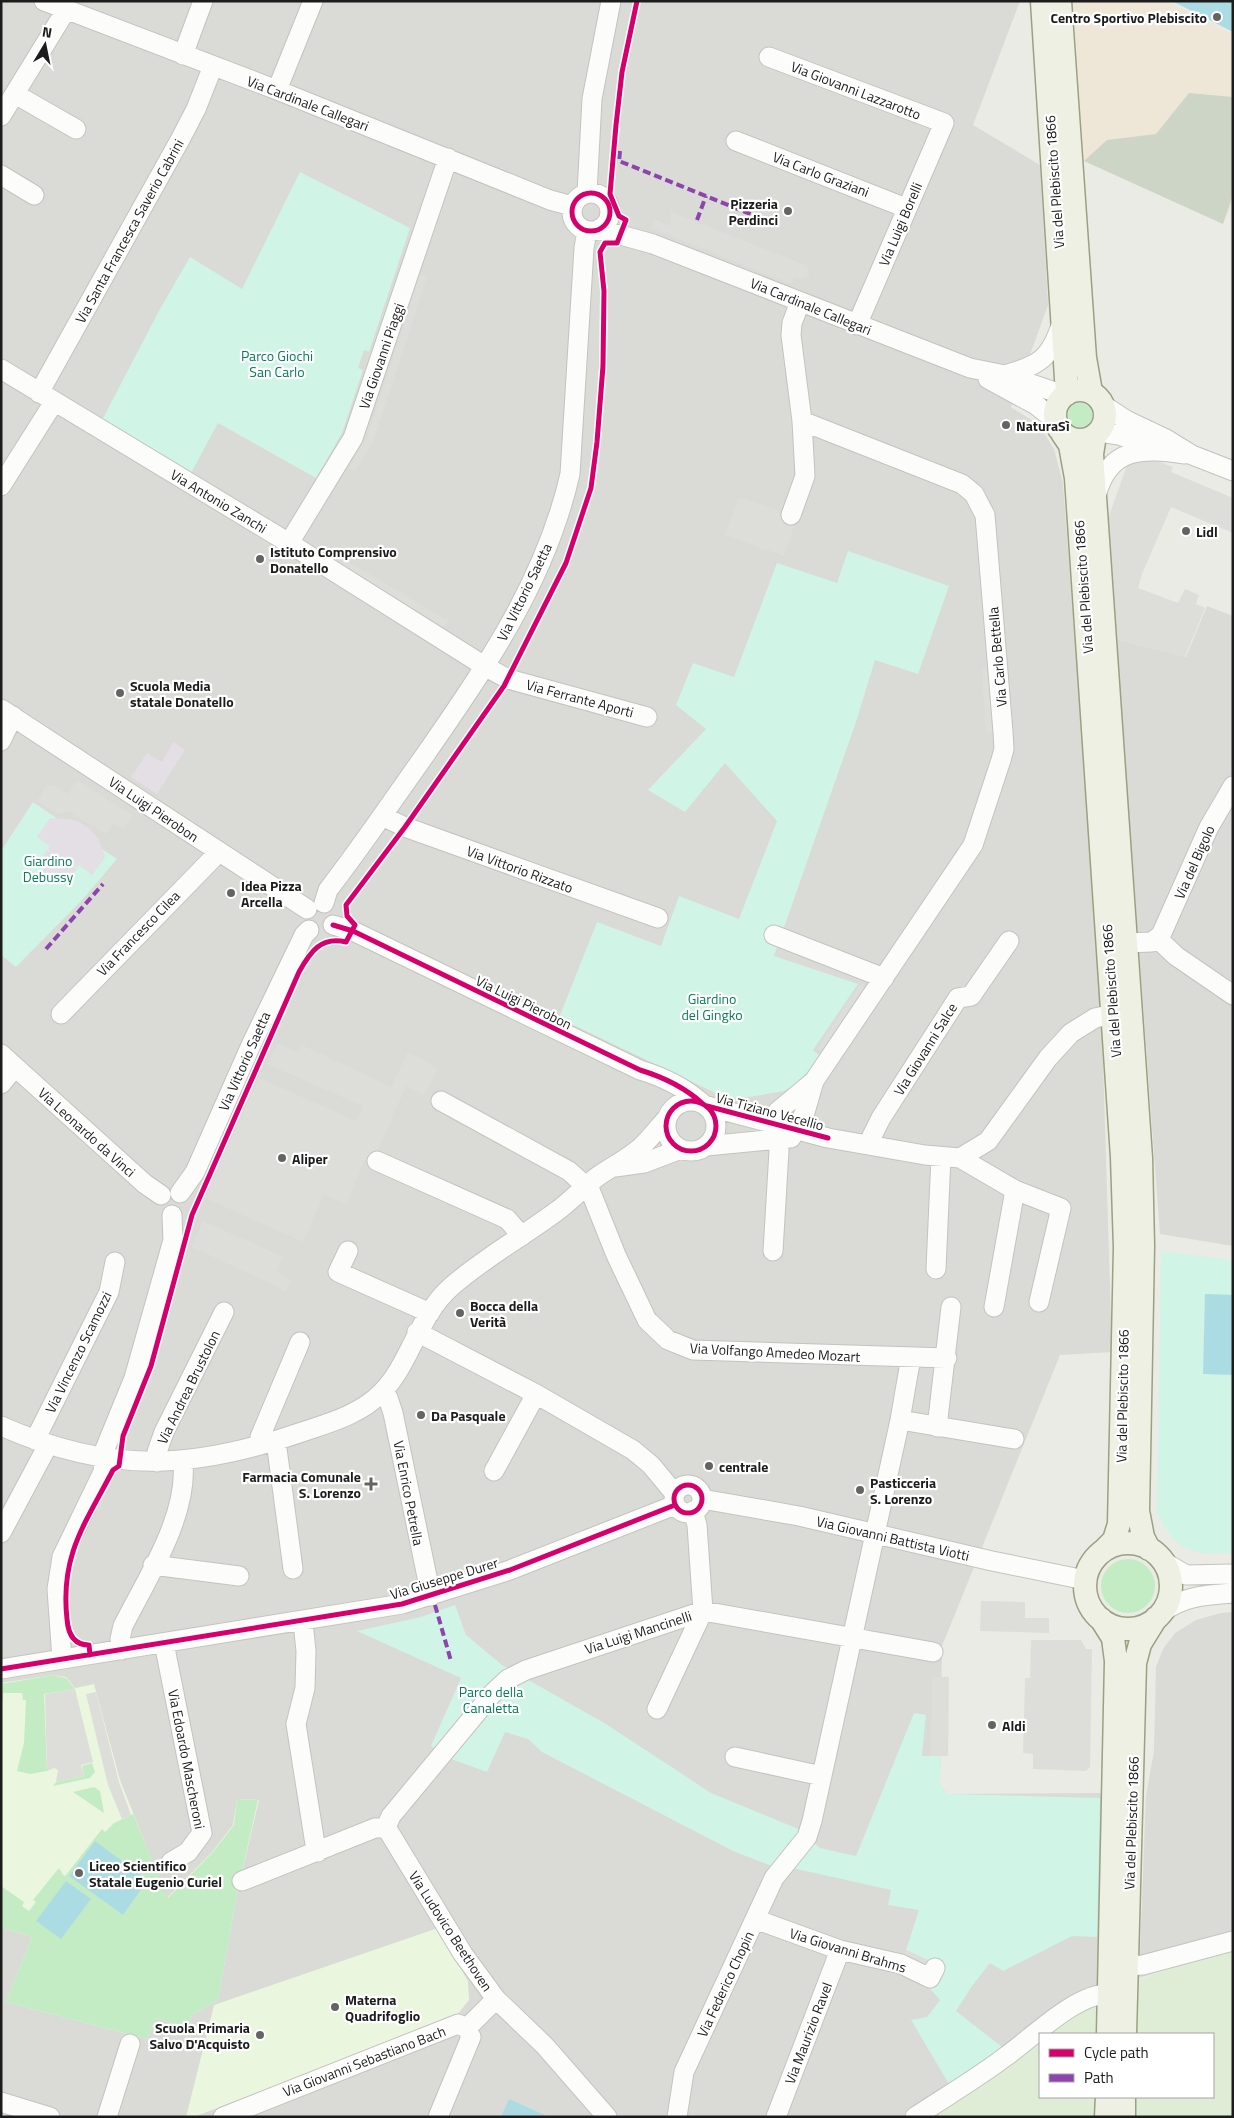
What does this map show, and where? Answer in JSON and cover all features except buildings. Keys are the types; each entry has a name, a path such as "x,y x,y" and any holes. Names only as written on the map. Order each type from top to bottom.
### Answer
{"main road":[{"name":"Via del Plebiscito 1866","path":"1042,1 1064,316 1065,394"},
{"name":"Via del Plebiscito 1866","path":"1060,1 1085,358 1097,399"},
{"path":"1083,390 1097,399 1104,421 1097,433 1078,440 1059,426 1056,406 1065,394 1083,390"},
{"name":"Via del Plebiscito 1866","path":"1059,426 1070,445 1076,478 1122,1157 1124,1258 1119,1524 1114,1540 1106,1549"},
{"name":"Via del Plebiscito 1866","path":"1097,433 1092,454 1142,1200 1138,1512 1143,1538 1157,1556"},
{"path":"1120,1543 1135,1543 1157,1556 1169,1572 1170,1588 1167,1604 1158,1616 1134,1628 1111,1625 1101,1619 1087,1600 1085,1580 1092,1561 1106,1549 1120,1543"},
{"name":"Via del Plebiscito 1866","path":"1125,2033 1135,1663 1140,1644 1158,1616"},
{"name":"Via del Plebiscito 1866","path":"1101,1619 1113,1638 1116,1661 1108,2033"},
{"path":"1106,2117 1107,2098"},
{"path":"1124,2098 1124,2117"}],"street":[{"path":"183,55 203,1"},
{"path":"277,90 313,1"},
{"path":"572,206 581,195 587,193 592,99 611,1"},
{"path":"1,116 15,94 54,4"},
{"name":"Via Cardinale Callegari","path":"54,4 277,90 550,200 572,206 574,222 598,225 653,244 970,368 1036,406 1059,426"},
{"name":"Via Giovanni Lazzarotto","path":"769,56 944,123"},
{"name":"Via Santa Francesca Saverio Cabrini","path":"1,486 185,131 213,66"},
{"path":"15,94 76,129"},
{"name":"Via Luigi Borelli","path":"857,325 944,123"},
{"name":"Via Carlo Graziani","path":"736,141 906,208"},
{"name":"Via Giovanni Piaggi","path":"290,543 353,438 448,158"},
{"path":"1,175 34,195"},
{"name":"Via Cardinale Callegari","path":"587,193 598,194 604,198 610,209 598,225"},
{"name":"Via Vittorio Saetta","path":"315,906 382,816 486,667 545,556 564,502 570,474 584,248 598,225"},
{"path":"791,515 805,476 802,421 791,335 792,323 800,302"},
{"name":"Via Cardinale Callegari","path":"1005,375 1029,368 1045,358 1055,342 1064,316"},
{"name":"Via Cardinale Callegari","path":"970,368 1005,375 1065,394"},
{"name":"Via Antonio Zanchi","path":"1,370 290,543 486,667"},
{"path":"1097,399 1119,416 1166,438 1192,455 1233,471"},
{"name":"Via Carlo Bettella","path":"785,1133 774,1118 778,1111 814,1081 973,845 1004,749 985,515 974,494 962,484 802,421"},
{"path":"1097,433 1118,435 1159,450"},
{"path":"1095,499 1099,484 1106,471 1117,460 1135,451 1159,450 1192,455"},
{"name":"Via Ferrante Aporti","path":"486,667 508,679 647,717"},
{"path":"1,741 7,712"},
{"name":"Via Luigi Pierobon","path":"7,712 152,806 218,853 315,906"},
{"name":"Via del Bigolo","path":"1158,939 1164,930 1209,827 1232,788"},
{"name":"Via Vittorio Rizzato","path":"382,816 405,828 658,918"},
{"name":"Via Francesco Cilea","path":"60,1014 218,853"},
{"path":"315,906 334,912 333,925 325,932 317,933 309,930 304,918 315,906"},
{"name":"Via Luigi Pierobon","path":"333,925 345,928 640,1070 656,1075 688,1091 704,1104"},
{"name":"Via Vittorio Saetta","path":"62,1659 58,1622 58,1574 72,1531 103,1472 105,1450 134,1378 170,1254 173,1240 172,1215 182,1209 184,1201 180,1193 195,1172 278,986 304,935 309,930"},
{"path":"774,935 884,978"},
{"path":"1126,943 1152,942 1158,939 1176,956 1233,995"},
{"name":"Via Giovanni Salce","path":"871,1144 872,1136 881,1118 958,998 970,996 1009,941"},
{"path":"1039,1302 1061,1208 1015,1190 960,1158 988,1141 1048,1058 1071,1034 1095,1018 1113,1014"},
{"name":"Via Leonardo da Vinci","path":"1,1054 145,1184 161,1195"},
{"path":"1,1084 16,1067"},
{"name":"Via Luigi Pierobon","path":"640,1070 661,1088 665,1096 668,1116"},
{"path":"441,1101 569,1171 585,1186"},
{"path":"1,1426 76,1453 157,1462 183,1462 219,1456 269,1443 360,1410 382,1392 399,1368 417,1332 450,1287 559,1209 585,1186 611,1168 640,1148 676,1106 686,1101 704,1104 715,1116 714,1136 706,1146 695,1150 681,1149 644,1163 611,1168"},
{"name":"Via Tiziano Vecellio","path":"704,1104 785,1133 871,1144 941,1157 960,1158"},
{"path":"668,1116 667,1134 672,1143 681,1149"},
{"name":"Via Tiziano Vecellio","path":"706,1146 785,1133"},
{"name":"Via Tiziano Vecellio","path":"773,1251 785,1133"},
{"path":"936,1269 941,1157"},
{"path":"377,1161 507,1219 522,1236"},
{"name":"Via Volfango Amedeo Mozart","path":"585,1186 590,1190 616,1255 647,1320 657,1331 680,1347 693,1350 947,1358"},
{"path":"172,1215 164,1213 159,1207 161,1195 171,1190 180,1193"},
{"path":"994,1307 1015,1190"},
{"path":"348,1251 338,1272 430,1313"},
{"name":"Via Vincenzo Scamozzi","path":"1,1533 109,1292 115,1262"},
{"path":"937,1427 947,1358 951,1307"},
{"name":"Via Andrea Brustolon","path":"157,1462 157,1452 164,1432 224,1312"},
{"path":"417,1332 536,1394 645,1458 675,1499 681,1487 690,1485 699,1490 697,1525 703,1611 657,1709"},
{"path":"293,1569 269,1443 260,1437 300,1342"},
{"path":"875,1534 900,1420 911,1357"},
{"name":"Via Enrico Petrella","path":"382,1392 388,1398 393,1412 431,1596"},
{"path":"494,1471 536,1394"},
{"path":"900,1420 1014,1439"},
{"path":"122,1650 120,1639 123,1626 174,1520 181,1497 183,1462"},
{"name":"Via Giuseppe Durer","path":"1,1669 374,1610 431,1596 510,1570 675,1499"},
{"name":"Via Giovanni Battista Viotti","path":"697,1505 799,1516 992,1561 1085,1580"},
{"name":"Via Federico Chopin","path":"677,2117 684,2072 774,1878 807,1837 875,1534"},
{"path":"1157,1556 1186,1575 1233,1574"},
{"path":"153,1565 239,1576"},
{"path":"1158,1616 1174,1603 1188,1598 1233,1593"},
{"name":"Via Luigi Mancinelli","path":"386,1827 391,1816 493,1693 508,1679 526,1670 703,1611 934,1652"},
{"path":"303,1622 306,1652 304,1688 296,1724 315,1844 318,1852"},
{"name":"Via Edoardo Mascheroni","path":"164,1644 202,1833 188,1852 171,1862"},
{"path":"735,1757 822,1776"},
{"path":"242,1881 375,1828 386,1827"},
{"name":"Via Ludovico Beethoven","path":"386,1827 463,1954 496,1998 545,2046 607,2117"},
{"name":"Via Giovanni Brahms","path":"755,1919 840,1950 901,1964 930,1978 935,1968"},
{"path":"1127,1966 1143,1965 1233,1941"},
{"name":"Via Maurizio Ravel","path":"776,2117 840,1950"},
{"path":"915,2117 1004,2058 1075,2005 1091,1996 1108,1994"},
{"path":"438,2117 471,2037 467,2028 496,1998"},
{"name":"Via Giovanni Sebastiano Bach","path":"223,2117 458,2024 467,2028"},
{"path":"106,2117 130,2044"},
{"path":"1,2102 50,2117"}],"shaded area":[{"path":"1,1 1020,1 973,125 1040,165 1048,305 1011,407 1039,425 1054,449 1063,484 1100,966 1112,1352 1060,1355 942,1646 940,1785 948,1794 1101,1793 1103,1993 1048,2033 1039,2033 1039,2040 933,2117 1,2117"},
{"path":"1073,1 1167,1 1232,34 1233,203 1223,224 1084,161"},
{"name":"Centro Sportivo Plebiscito","path":"1172,1 1233,1 1233,32"},
{"path":"1189,93 1233,97 1233,195 1223,224 1084,161 1107,140 1156,134"},
{"path":"671,212 808,266 809,276 802,279 794,276 791,284 651,228 654,219 671,226"},
{"path":"420,274 427,276 396,373 373,442 355,471 349,468 367,437"},
{"path":"1142,459 1152,459 1173,467 1171,472 1233,498 1233,533 1171,507 1142,574 1138,588 1178,603 1185,589 1199,595 1196,604 1205,608 1185,657 1117,639 1108,519 1127,465"},
{"path":"739,497 797,517 784,556 725,535"},
{"path":"344,559 448,621 444,629 340,566"},
{"path":"1207,606 1233,616 1233,1246 1160,1234 1116,639 1186,657"},
{"path":"998,667 1003,732 986,733 982,669"},
{"path":"173,742 185,750 157,794 131,777 147,753 162,762"},
{"path":"77,780 133,816 124,829 113,823 106,834 68,811 57,814 37,801 47,785 55,786 68,794"},
{"path":"50,818 70,819 80,822 91,830 99,840 105,857 92,875 79,865 77,867 71,866 77,869 73,874 65,880 55,881 43,871 44,854 47,850 53,854 48,849 50,846 37,837"},
{"path":"860,984 874,993 831,1058 817,1049"},
{"name":"Aliper","path":"278,1043 298,1053 302,1045 391,1087 408,1052 438,1069 424,1095 406,1086 372,1163 365,1160 346,1204 324,1194 303,1242 205,1198 259,1078 356,1121 363,1106 267,1064"},
{"path":"203,1221 283,1257 277,1270 291,1281 286,1291 192,1247"},
{"path":"1205,1294 1233,1295 1233,1375 1203,1374"},
{"path":"981,1601 1025,1602 1025,1618 1049,1618 1049,1633 980,1631"},
{"path":"1233,1612 1233,1948 1212,1953 1139,1978 1146,1796 1154,1751 1156,1667 1163,1649 1175,1633 1196,1620 1221,1613"},
{"path":"1031,1640 1081,1640 1086,1649 1092,1649 1090,1767 1086,1771 1033,1769 1033,1754 1023,1753 1025,1678 1030,1678"},
{"name":"Liceo Scientifico Statale Eugenio Curiel","path":"53,1675 66,1677 75,1688 94,1684 120,1780 167,1898 212,1852 233,1825 237,1799 259,1800 237,1894 218,2000 192,2015 187,2029 156,2018 147,2039 6,2002 32,1937 1,1927 1,1683"},
{"path":"932,1677 949,1677 948,1756 931,1756"},
{"path":"75,1689 93,1762 81,1765 84,1776 56,1782 58,1770 54,1768 47,1771 45,1694"},
{"path":"96,1692 119,1782 131,1815 122,1819 108,1785 86,1694"},
{"path":"95,1841 148,1880 123,1915 69,1876"},
{"path":"66,1881 91,1899 61,1939 36,1921"},
{"path":"438,1928 468,1981 469,2000 457,2015 194,2117 186,2117 214,2005"},
{"path":"1233,1949 1233,2117 935,2117 1039,2041 1039,2098 1214,2098 1214,2033 1050,2033 1104,1994 1212,1954"},
{"path":"906,1950 945,1968 936,1987 898,1969"},
{"path":"509,2099 549,2117 501,2117"}],"green space":[{"name":"Parco Giochi San Carlo","path":"300,172 410,228 369,352 364,350 358,368 363,370 342,433 316,478 218,423 191,473 101,422 160,309 190,257 242,289"},
{"path":"1080,403 1085,404 1091,410 1091,420 1085,426 1080,427 1075,426 1069,420 1068,415 1069,410 1075,404"},
{"name":"Giardino del Gingko","path":"848,551 949,586 918,674 875,660 857,719 774,956 858,984 813,1050 819,1055 818,1059 798,1084 784,1091 749,1097 726,1098 559,1018 597,922 661,946 679,896 739,919 777,821 725,763 685,812 648,790 706,729 676,705 693,663 734,677 777,563 837,583"},
{"name":"Giardino Debussy","path":"33,802 117,859 83,899 16,967 1,955 1,851"},
{"path":"1161,1251 1233,1260 1233,1553 1206,1553 1186,1548 1172,1536 1157,1513"},
{"path":"1128,1559 1138,1561 1147,1567 1153,1576 1155,1586 1153,1596 1147,1605 1138,1611 1128,1613 1118,1611 1109,1605 1103,1596 1101,1586 1103,1576 1109,1567 1118,1561"},
{"name":"Parco della Canaletta","path":"455,1605 466,1635 502,1665 606,1724 711,1793 801,1830 820,1848 856,1856 914,1713 926,1715 922,1756 940,1756 940,1785 948,1794 1100,1798 1097,1937 1072,1936 1003,1971 990,1963 956,2011 1002,2047 949,2084 911,2020 927,2017 940,2000 924,1982 945,1968 906,1950 919,1910 888,1905 891,1890 792,1868 785,1871 733,1851 542,1752 528,1739 505,1732 487,1772 451,1759 431,1746 461,1678 357,1631 421,1617"},
{"path":"53,1675 66,1678 75,1689 44,1694 47,1771 30,1774 17,1771 24,1743 26,1700 23,1700 22,1693 3,1693 3,1701 1,1701 1,1684"},
{"path":"92,1763 95,1772 90,1778 53,1786 56,1782 84,1776 82,1766"},
{"path":"94,1787 100,1791 104,1813 73,1792"},
{"name":"Liceo Scientifico Statale Eugenio Curiel","path":"237,1799 258,1800 237,1894 218,2000 192,2015 187,2029 156,2018 147,2039 6,2002 32,1937 1,1927 1,1886 24,1902 22,1906 29,1911 36,1902 33,1900 59,1868 64,1876 66,1875 102,1829 105,1832 114,1823 133,1814 168,1898 212,1853 234,1825"}],"marked path":[{"path":"620,151 619,161 765,220"},
{"path":"697,220 706,196"},
{"path":"46,949 103,884"},
{"path":"435,1605 451,1661"}],"cycle path":[{"path":"90,1655 89,1645 75,1640 70,1633 68,1624 66,1596 67,1576 71,1558 84,1524 113,1470 119,1466 123,1436 151,1366 192,1215 299,972 307,958 317,947 330,941 346,942 355,925 347,916 346,905 405,827 504,686 566,563 591,488 603,366 604,291 600,252 605,243 617,243 626,220 619,216 610,194 622,72 637,1"},
{"path":"591,193 605,198 610,212 605,226 591,231 577,226 572,212 577,198 591,193"},
{"path":"333,925 353,931 640,1070 665,1079 681,1087 702,1103"},
{"path":"686,1101 696,1101 709,1108 716,1121 716,1126 716,1131 709,1144 696,1151 686,1151 677,1147 670,1140 666,1131 666,1121 670,1112 677,1105 686,1101"},
{"path":"707,1106 828,1138"},
{"path":"688,1485 698,1489 702,1499 698,1509 688,1513 678,1509 674,1499 678,1489 688,1485"},
{"path":"1,1669 402,1604 510,1570 675,1505"}],"place":[{"name":"Centro Sportivo Plebiscito","path":"1217,17"},
{"name":"Pizzeria Perdinci","path":"788,211"},
{"name":"NaturaSì","path":"1006,425"},
{"name":"Lidl","path":"1186,531"},
{"name":"Istituto Comprensivo Donatello","path":"260,559"},
{"name":"Scuola Media statale Donatello","path":"120,693"},
{"name":"Idea Pizza Arcella","path":"231,893"},
{"name":"Aliper","path":"282,1158"},
{"name":"Bocca della Verità","path":"460,1313"},
{"name":"Da Pasquale","path":"421,1415"},
{"name":"centrale","path":"709,1466"},
{"name":"Farmacia Comunale S. Lorenzo","path":"371,1484"},
{"name":"Pasticceria S. Lorenzo","path":"860,1490"},
{"name":"Aldi","path":"992,1725"},
{"name":"Liceo Scientifico Statale Eugenio Curiel","path":"79,1873"},
{"name":"Materna Quadrifoglio","path":"335,2007"},
{"name":"Scuola Primaria Salvo D'Acquisto","path":"260,2035"}]}
